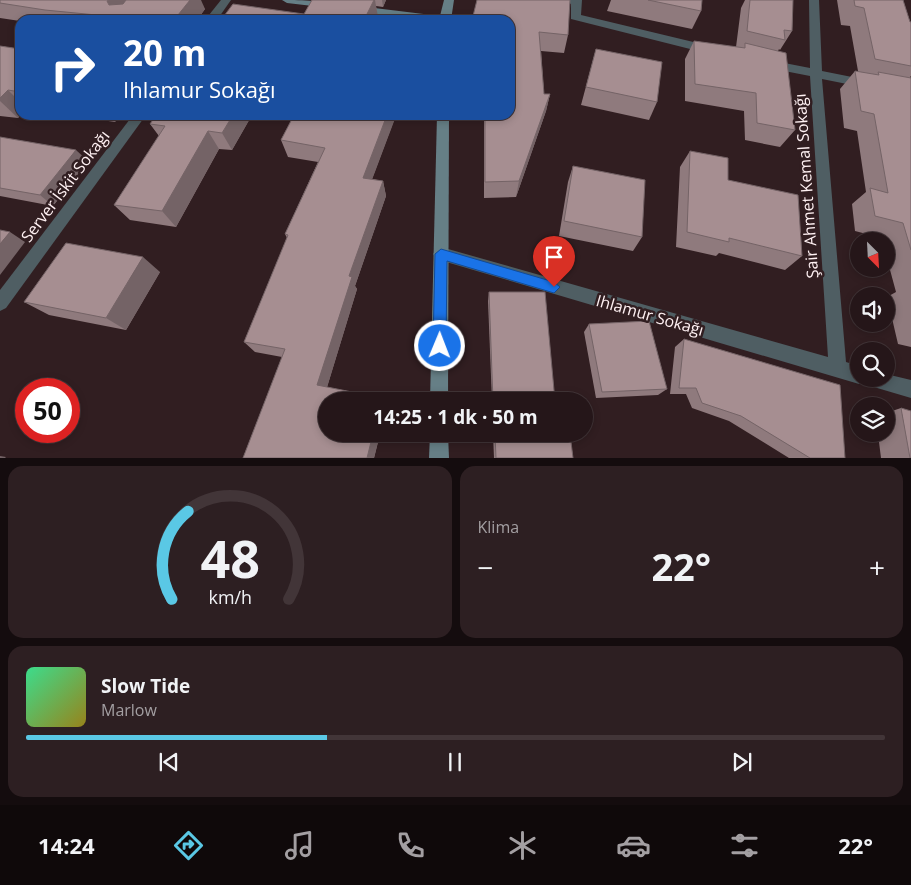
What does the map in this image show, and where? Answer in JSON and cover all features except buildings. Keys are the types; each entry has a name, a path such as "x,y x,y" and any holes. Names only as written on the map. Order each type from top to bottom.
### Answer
{"main road":[{"path":"287,0 405,15"},
{"path":"445,15 449,0"},
{"path":"439,392 443,120"},
{"path":"438,458 439,442"}],"street":[{"path":"215,15 226,0"},
{"path":"567,0 577,1 576,17 720,52"},
{"name":"Şair Ahmet Kemal Sokağı","path":"814,0 816,75 838,369"},
{"path":"758,61 816,75 882,87"},
{"name":"Server İskit Sokağı","path":"0,303 136,120"},
{"name":"Ihlamur Sokağı","path":"441,254 850,372"},
{"path":"895,385 911,389"}],"route":[{"path":"440,346 441,254 554,287"}]}
